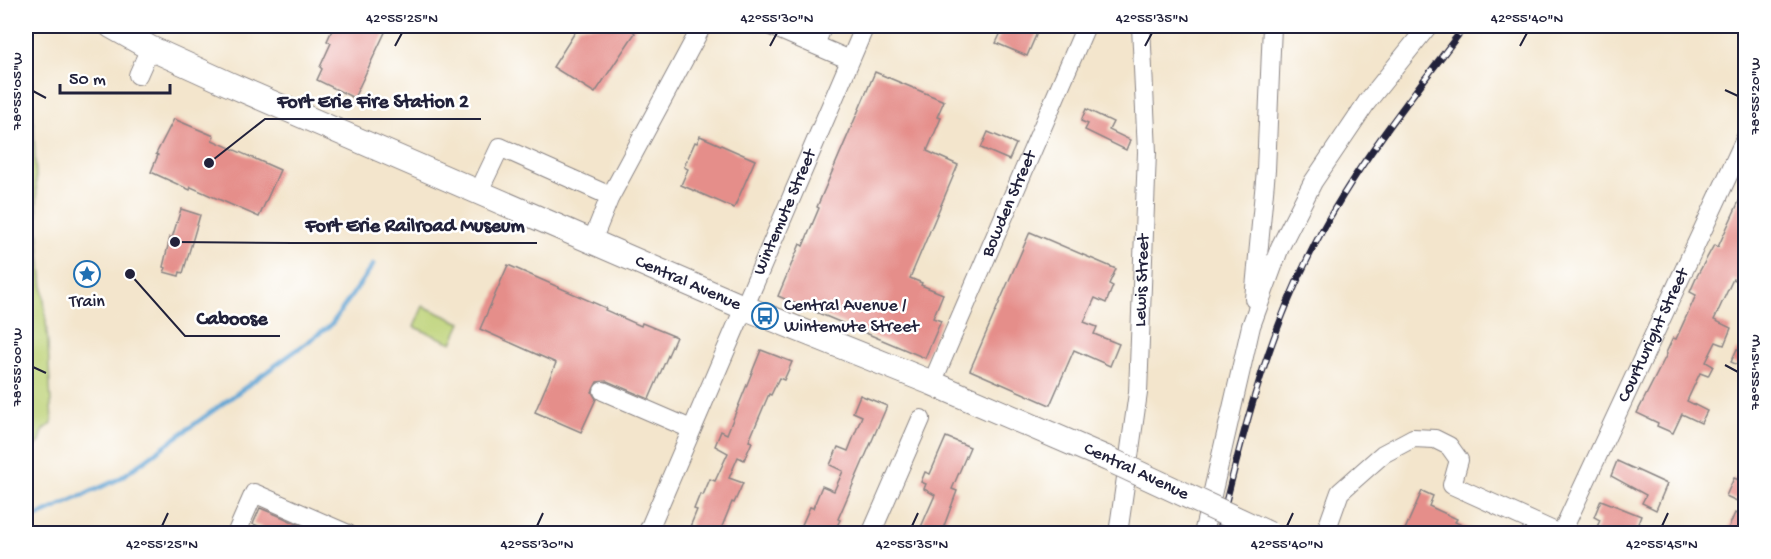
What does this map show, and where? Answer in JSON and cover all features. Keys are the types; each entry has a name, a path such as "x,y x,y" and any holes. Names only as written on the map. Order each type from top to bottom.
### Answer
{"main road":[{"name":"Central Avenue","path":"111,26 150,48 743,307 932,383 1106,458 1269,534"}],"street":[{"path":"592,241 610,196 702,26"},
{"path":"771,26 850,60"},
{"path":"815,44 823,26"},
{"name":"Wintemute Street","path":"647,534 865,26"},
{"name":"Bowden Street","path":"932,383 1086,26"},
{"name":"Lewis Street","path":"1118,534 1138,393 1147,152 1142,26"},
{"path":"1251,326 1266,170 1272,26"},
{"path":"1203,534 1251,326 1280,247 1313,182 1367,102 1428,26"},
{"path":"138,75 150,48"},
{"name":"Courtwright Street","path":"1560,534 1746,136"},
{"path":"479,191 500,147 610,196"},
{"path":"603,391 691,429"},
{"path":"871,534 921,418"},
{"path":"1325,534 1340,492 1383,454 1413,438 1435,439 1449,446 1459,460 1452,485 1560,534"},
{"path":"236,534 254,493 348,534"}],"green space":[{"path":"26,26 29,26 39,244 48,343 52,424 43,430 40,442 26,455"},
{"path":"423,306 461,323 452,343 414,327"}],"building":[{"path":"334,26 388,26 354,98 317,80 331,43 327,41"},
{"path":"579,26 637,26 633,31 635,33 595,93 553,67"},
{"path":"1004,26 1040,26 1027,56 996,43"},
{"path":"875,72 944,101 937,117 941,118 927,151 958,165 910,278 943,294 933,318 941,321 925,358 778,296 800,244 803,246 819,208 817,207"},
{"path":"1086,109 1113,122 1109,130 1130,140 1126,150 1085,130 1088,124 1081,121"},
{"path":"174,119 214,136 212,140 280,170 259,217 151,172 158,155 156,154"},
{"path":"988,132 1016,144 1009,160 981,148"},
{"path":"700,136 755,160 734,208 681,185 688,169 684,167"},
{"path":"1746,186 1746,284 1733,279 1714,320 1731,328 1724,345 1716,342 1706,362 1713,366 1708,376 1700,373 1687,401 1707,411 1701,423 1682,414 1673,433 1637,413 1696,295 1690,292 1697,276 1714,245 1718,247"},
{"path":"181,209 200,215 183,273 180,272 179,276 164,272 166,268 163,267 170,237 172,238"},
{"path":"1030,232 1116,269 1109,284 1113,286 1106,303 1095,298 1084,322 1097,327 1094,334 1119,344 1110,366 1074,350 1050,405 970,370"},
{"path":"508,265 641,326 642,323 676,337 649,399 607,381 597,382 592,392 596,399 581,432 535,412 556,363 480,329"},
{"path":"1737,349 1746,353 1746,369 1731,362"},
{"path":"761,350 792,362 784,380 779,378 771,395 769,394 749,441 752,442 744,460 738,457 729,478 743,483 734,503 732,502 719,534 687,534 697,510 694,509 700,494 703,495 710,479 715,481 728,453 715,446 721,431 727,434"},
{"path":"860,395 887,406 833,534 815,534 801,527 810,507 813,508 822,486 834,491 843,471 830,465 838,447 848,451 862,416 853,412"},
{"path":"946,437 970,447 952,489 957,491 941,534 918,534 935,495 924,489 926,484 921,482 925,472 930,474"},
{"path":"1617,461 1667,484 1656,510 1642,503 1646,495 1611,476"},
{"path":"1734,478 1746,483 1746,505 1726,496"},
{"path":"1422,491 1433,496 1429,506 1457,519 1455,522 1480,534 1403,534"},
{"path":"1601,500 1641,516 1634,534 1594,534 1600,520 1594,517"},
{"path":"260,508 319,534 278,534 253,524"},
{"path":"1735,513 1746,518 1746,534 1726,534"}],"waterway":[{"path":"26,521 119,479 331,325 373,265"}],"railway":[{"path":"1218,534 1245,428 1267,358 1308,258 1361,167 1465,26"}],"place":[{"name":"Fort Erie Fire Station 2","path":"209,163"},
{"name":"Fort Erie Railroad Museum","path":"175,242"},
{"name":"Train","path":"87,274"},
{"name":"Caboose","path":"130,274"},
{"name":"Central Avenue / Wintemute Street","path":"765,316"}]}
